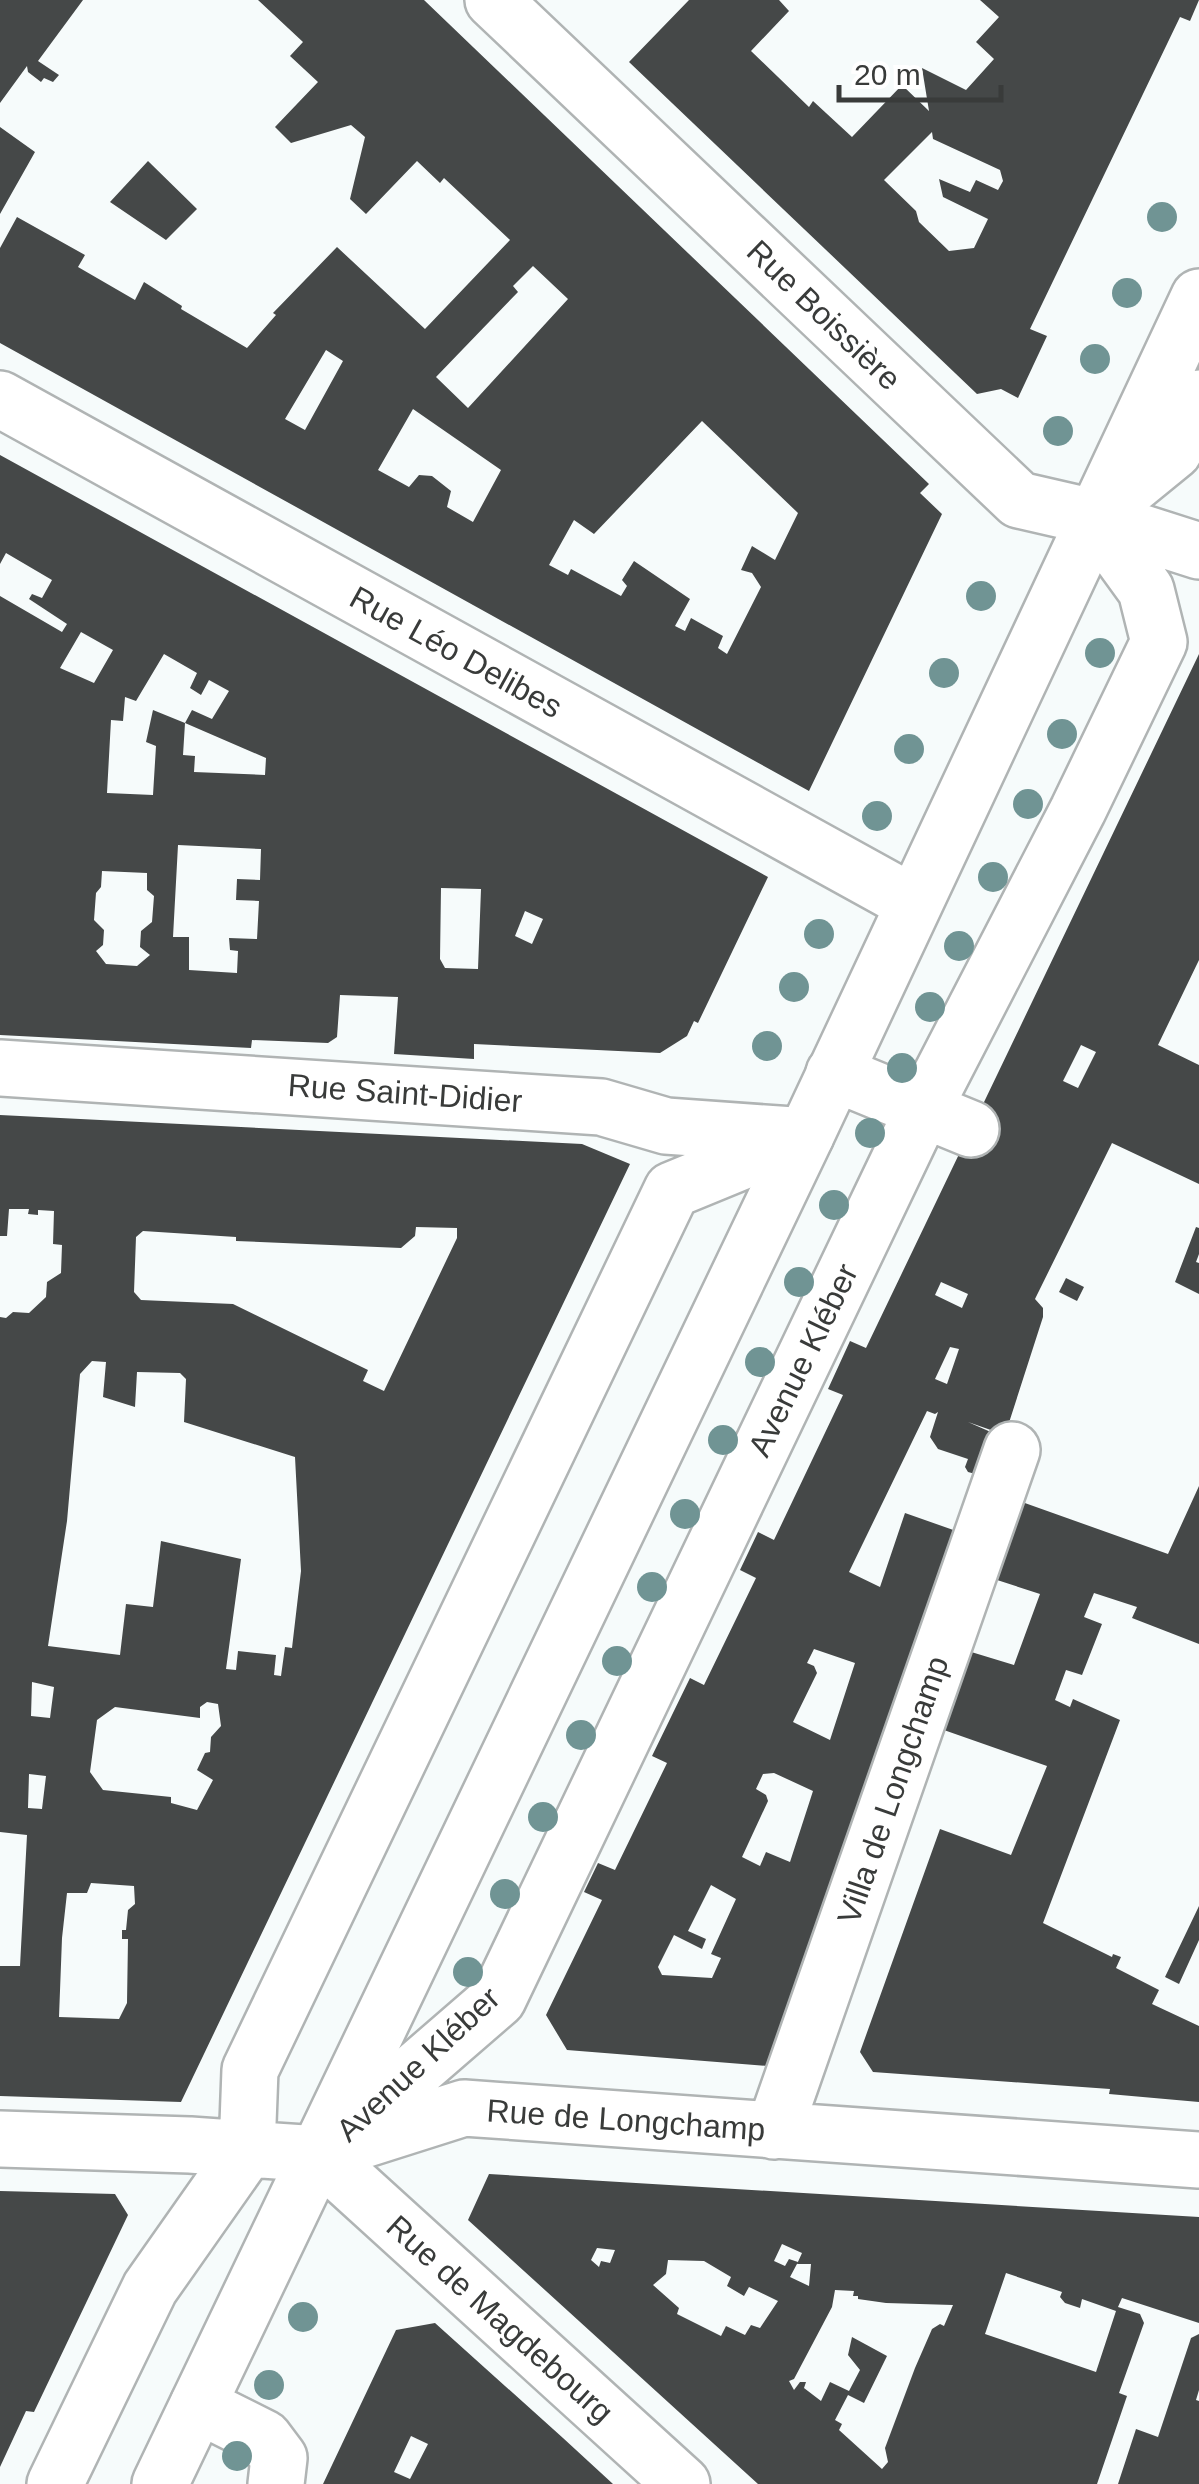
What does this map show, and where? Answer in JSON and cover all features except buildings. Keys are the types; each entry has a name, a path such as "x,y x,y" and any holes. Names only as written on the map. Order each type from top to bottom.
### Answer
{"street":[{"name":"Rue Boissière","path":"493,0 1020,500 1093,517 1199,552"},
{"name":"Avenue Kléber","path":"160,2484 806,1136 1199,296"},
{"name":"Avenue Kléber","path":"1093,517 1174,450 1199,398"},
{"name":"Rue Léo Delibes","path":"0,399 913,902"},
{"name":"Avenue Kléber","path":"319,2154 498,1999 947,1120 1094,823 1159,642 1146,590 1093,517"},
{"name":"Rue Saint-Didier","path":"0,1068 601,1108 666,1126 806,1136"},
{"path":"834,1073 947,1120"},
{"path":"55,2484 150,2288 247,2150 250,2070 672,1190 806,1136"},
{"name":"Villa de Longchamp","path":"774,2131 1012,1450"},
{"name":"Rue de Longchamp","path":"0,2139 319,2154 464,2108 1199,2160"},
{"name":"Rue de Magdebourg","path":"319,2154 682,2484"},
{"path":"198,2405 264,2438 279,2458 276,2484"}]}
